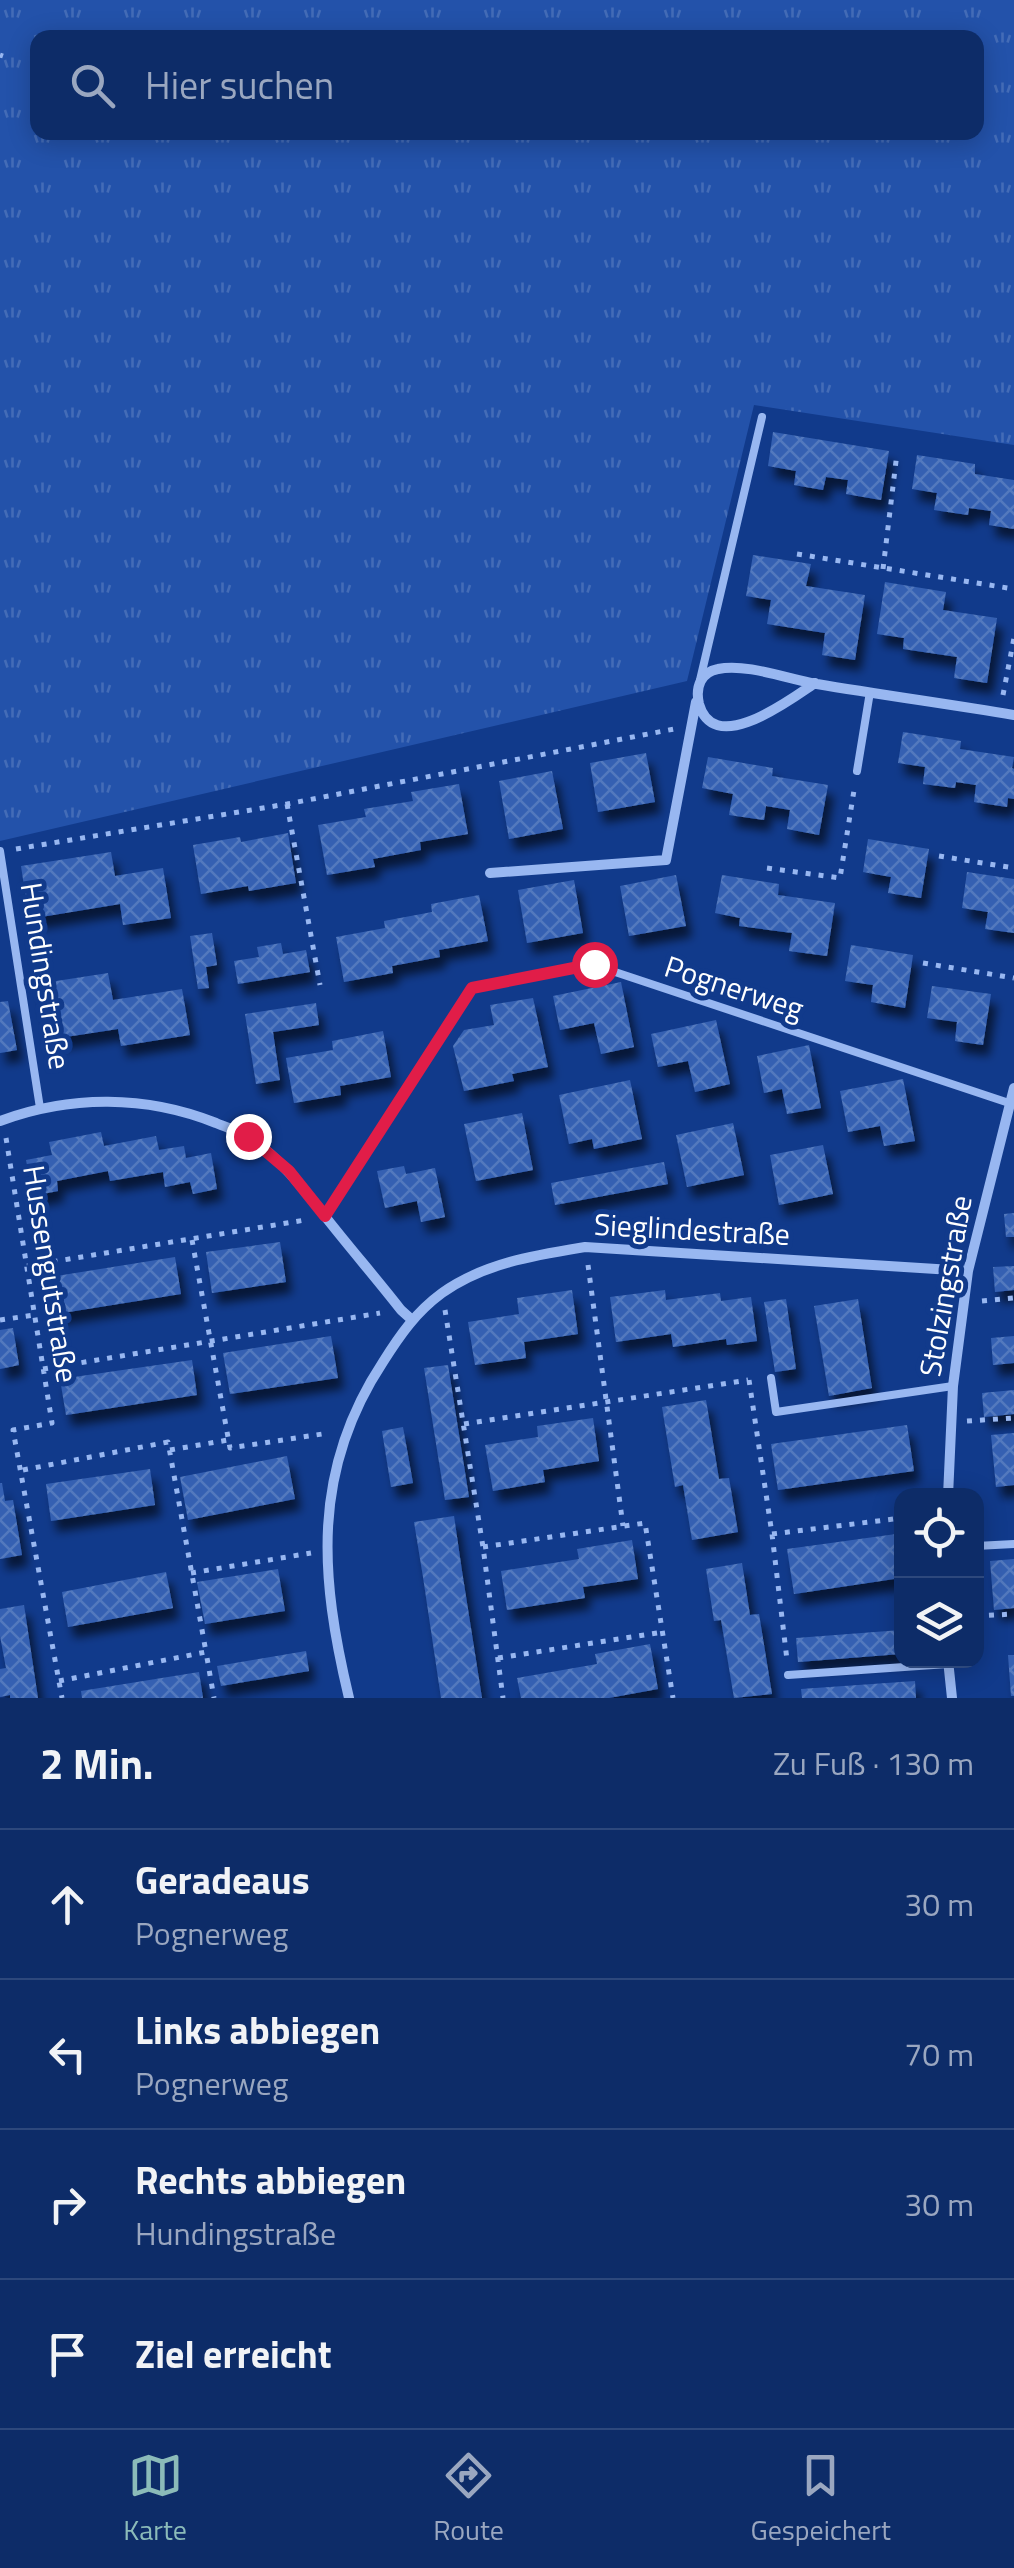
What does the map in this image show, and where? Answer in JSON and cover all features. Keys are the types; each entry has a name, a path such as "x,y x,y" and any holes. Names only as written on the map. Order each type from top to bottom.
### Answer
{"street":[{"path":"490,873 666,860 700,680 715,669 734,667 816,684 1014,714"},
{"path":"698,696 701,710 710,720 740,726 816,684"},
{"name":"Stolzingstraße","path":"948,1488 953,1386 968,1271 1014,1088"},
{"name":"Hundingstraße","path":"1,1120 40,1108 116,1101 190,1113 248,1136 289,1171 412,1319"},
{"name":"Sieglindestraße","path":"349,1698 335,1639 326,1551 334,1475 346,1430 372,1378 412,1319 442,1293 472,1276 523,1257 586,1247 968,1271"},
{"path":"949,1668 952,1698"}],"lane":[{"path":"700,680 762,417"},
{"path":"858,771 870,692"},
{"name":"Hundingstraße","path":"0,852 40,1108"},
{"name":"Pognerweg","path":"325,1216 472,988 594,964 1009,1103"},
{"path":"771,1378 776,1412 953,1386"},
{"path":"984,1546 1014,1544"},
{"path":"788,1675 894,1666"}],"path":[{"path":"882,568 897,453"},
{"path":"796,554 1014,589"},
{"path":"1000,712 1014,638"},
{"path":"0,852 287,804 692,727"},
{"path":"767,868 840,878 858,771"},
{"path":"287,804 320,985"},
{"path":"939,856 1014,868"},
{"path":"922,963 1014,978"},
{"name":"Hussengutstraße","path":"1,1120 52,1423 13,1430 62,1698"},
{"path":"26,1266 325,1216"},
{"path":"192,1240 230,1448 346,1430"},
{"path":"586,1247 624,1526"},
{"path":"442,1293 503,1698"},
{"path":"964,1303 1014,1298"},
{"path":"42,1368 401,1310"},
{"path":"0,1320 34,1315"},
{"path":"464,1424 771,1378"},
{"path":"748,1380 772,1534 788,1675"},
{"path":"951,1422 1014,1418"},
{"path":"170,1450 228,1440"},
{"path":"21,1470 168,1442 214,1698"},
{"path":"772,1534 894,1519"},
{"path":"483,1547 645,1524 673,1698"},
{"path":"191,1573 326,1551"},
{"path":"984,1616 1014,1614"},
{"path":"498,1658 663,1632"},
{"path":"59,1680 206,1652"}],"green space":[{"path":"0,0 1014,0 1014,445 754,405 687,681 0,841"}],"building":[{"path":"773,432 889,451 881,500 846,494 848,480 826,477 823,490 794,485 796,471 768,466"},
{"path":"917,455 975,464 975,474 1014,480 1014,529 989,525 991,511 969,508 968,515 934,510 937,493 912,489"},
{"path":"753,555 811,564 806,586 865,595 855,660 822,655 825,633 767,624 771,600 746,596"},
{"path":"885,582 946,592 943,610 997,618 987,683 954,678 957,657 903,649 904,638 877,634"},
{"path":"903,732 961,741 960,749 1014,757 1014,799 1008,798 1007,807 974,802 976,785 956,782 955,788 923,784 925,767 898,763"},
{"path":"646,753 655,802 598,812 590,763"},
{"path":"708,757 773,768 772,776 828,785 819,835 787,829 790,810 766,806 764,820 729,815 733,794 702,788"},
{"path":"552,771 563,829 509,839 499,781"},
{"path":"459,784 468,834 420,842 421,850 373,859 375,867 327,875 318,825 366,817 364,809 413,801 411,792"},
{"path":"288,833 296,883 201,894 193,845 240,837 241,842"},
{"path":"868,839 929,849 921,898 888,893 891,877 863,872"},
{"path":"111,852 115,876 163,868 171,918 123,925 120,904 29,919 21,866"},
{"path":"967,872 1014,879 1014,933 985,929 988,912 962,908"},
{"path":"676,875 686,926 629,936 620,886"},
{"path":"722,875 779,884 778,895 835,903 827,956 789,951 792,933 739,926 740,918 715,913"},
{"path":"574,880 583,933 527,943 518,890"},
{"path":"479,895 488,941 439,950 440,957 392,966 393,973 344,982 336,937 385,928 384,921 432,912 431,904"},
{"path":"212,933 217,965 206,967 209,988 198,989 190,936"},
{"path":"281,943 283,954 306,950 310,972 238,984 234,961 259,957 257,947"},
{"path":"851,945 913,955 905,1008 871,1002 873,985 845,981"},
{"path":"108,973 113,1000 182,989 190,1035 121,1046 118,1029 46,1040 37,984"},
{"path":"621,982 634,1047 601,1054 594,1023 560,1030 553,996"},
{"path":"932,986 991,994 983,1045 955,1041 957,1022 927,1018"},
{"path":"533,998 548,1067 512,1074 514,1081 464,1091 453,1046 464,1030 494,1025 490,1005"},
{"path":"8,1001 17,1050 0,1053 0,1002"},
{"path":"316,1003 319,1025 273,1032 280,1080 256,1084 245,1014"},
{"path":"716,1020 730,1084 695,1092 688,1061 658,1067 651,1034"},
{"path":"383,1031 391,1077 340,1086 341,1095 294,1103 286,1058 333,1050 332,1041"},
{"path":"809,1045 821,1108 787,1114 782,1089 764,1093 757,1056"},
{"path":"903,1079 915,1141 884,1146 880,1126 848,1132 840,1091"},
{"path":"630,1080 642,1139 594,1149 592,1139 569,1144 559,1095"},
{"path":"522,1113 533,1170 476,1181 464,1124"},
{"path":"733,1123 744,1175 687,1187 676,1135"},
{"path":"101,1132 104,1146 156,1136 159,1150 184,1146 186,1158 211,1153 217,1189 193,1194 190,1182 165,1187 163,1172 110,1181 108,1171 57,1181 58,1191 33,1196 26,1160 52,1155 49,1142"},
{"path":"823,1145 833,1194 779,1205 770,1155"},
{"path":"664,1162 668,1184 555,1205 551,1183"},
{"path":"404,1166 406,1174 435,1168 445,1217 421,1222 417,1201 385,1208 377,1171"},
{"path":"1014,1213 1014,1237 1006,1237 1004,1214"},
{"path":"280,1242 286,1282 212,1293 206,1252"},
{"path":"175,1257 181,1294 50,1315 44,1278"},
{"path":"1014,1266 1014,1290 995,1292 993,1267"},
{"path":"572,1290 578,1334 524,1342 526,1358 475,1365 468,1322 519,1314 517,1298"},
{"path":"665,1290 666,1300 720,1293 721,1301 751,1297 757,1341 727,1345 726,1339 673,1347 671,1334 616,1342 610,1297"},
{"path":"786,1299 796,1369 775,1372 764,1302"},
{"path":"858,1299 872,1388 829,1396 814,1306"},
{"path":"13,1328 19,1365 0,1369 0,1330"},
{"path":"331,1336 338,1378 230,1394 223,1353"},
{"path":"1014,1336 1014,1363 993,1365 991,1338"},
{"path":"192,1360 197,1395 66,1415 60,1379"},
{"path":"448,1365 469,1497 445,1500 424,1368"},
{"path":"1014,1390 1014,1414 984,1417 982,1393"},
{"path":"706,1400 719,1479 729,1478 738,1532 692,1540 683,1485 675,1487 662,1407"},
{"path":"593,1418 599,1461 543,1470 545,1482 493,1491 485,1445 538,1437 537,1426"},
{"path":"907,1425 914,1471 778,1490 771,1444"},
{"path":"403,1427 413,1483 391,1487 382,1431"},
{"path":"1014,1433 1014,1485 996,1487 991,1435"},
{"path":"287,1456 295,1499 188,1520 180,1477"},
{"path":"150,1469 155,1505 51,1521 46,1484"},
{"path":"0,1483 5,1501 13,1500 22,1555 0,1559"},
{"path":"454,1516 482,1698 441,1698 414,1522"},
{"path":"894,1534 894,1579 794,1594 787,1549"},
{"path":"632,1540 638,1579 583,1587 585,1598 507,1610 501,1571 579,1559 577,1549"},
{"path":"1014,1559 1014,1608 994,1610 990,1561"},
{"path":"742,1563 750,1615 759,1614 772,1694 734,1698 721,1620 714,1621 706,1569"},
{"path":"278,1569 285,1611 205,1624 197,1582"},
{"path":"166,1572 173,1608 68,1627 62,1592"},
{"path":"24,1605 38,1698 0,1697 0,1669 6,1668 0,1609"},
{"path":"894,1631 894,1655 798,1662 796,1638"},
{"path":"650,1644 658,1689 609,1698 521,1698 517,1678 597,1664 595,1654"},
{"path":"306,1651 309,1671 221,1686 217,1666"},
{"path":"1008,1655 1014,1655 1014,1696 1011,1696"},
{"path":"199,1672 203,1698 82,1698 81,1691"},
{"path":"915,1681 916,1698 802,1698 801,1689"}],"route":[{"path":"248,1136 289,1171 325,1216 472,988 594,964"}]}
